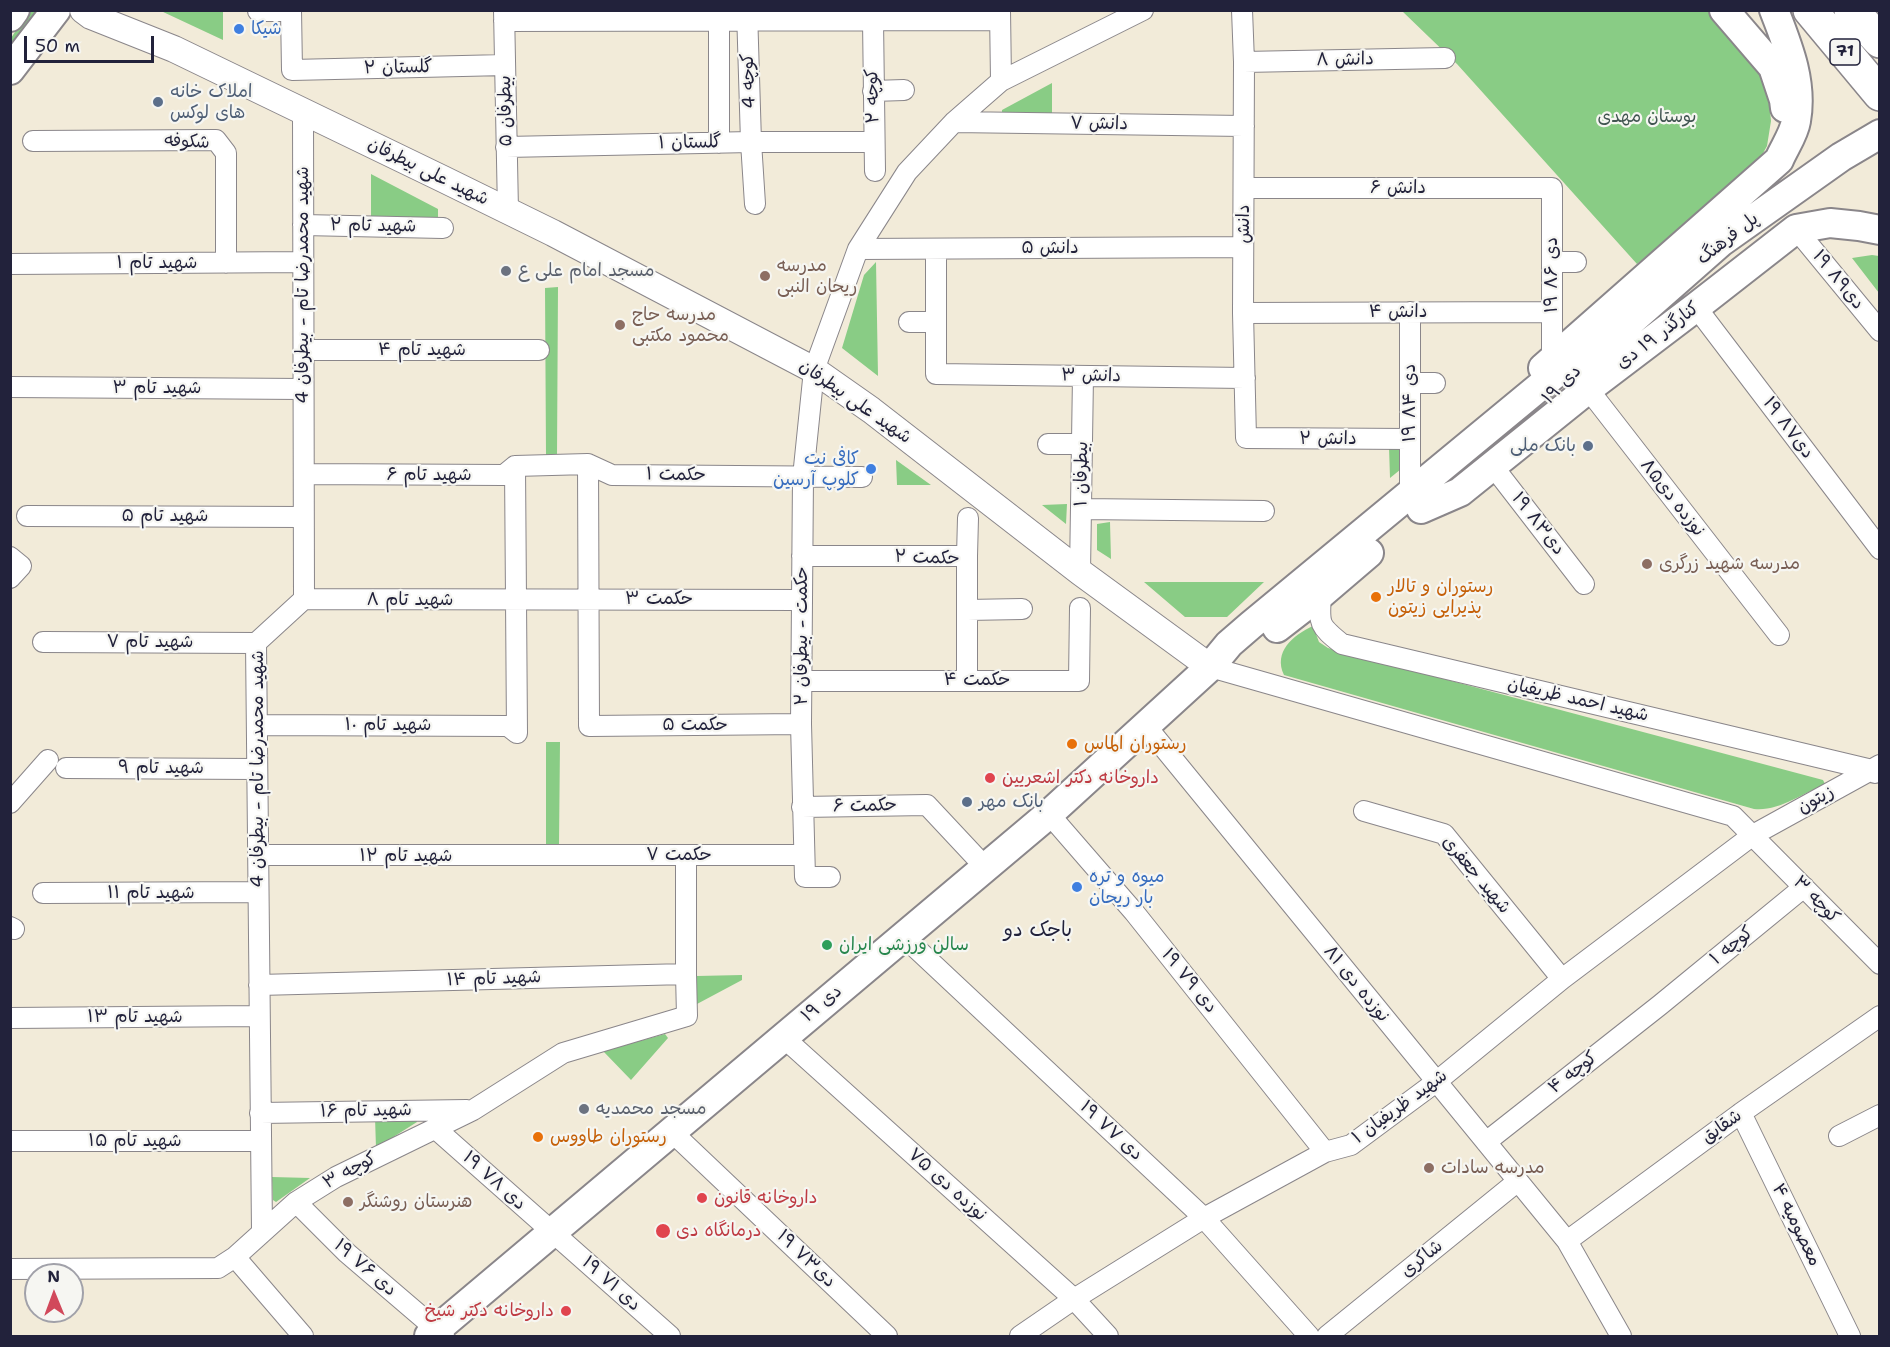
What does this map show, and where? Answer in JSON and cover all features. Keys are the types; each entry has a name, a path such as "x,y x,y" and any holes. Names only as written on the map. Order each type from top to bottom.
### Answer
{"highway":[{"name":"71","path":"1810,10 1880,94"},
{"name":"71","path":"1851,10 1880,41"}],"main road":[{"path":"10,17 15,10"},
{"path":"10,70 56,10"},
{"path":"1724,10 1773,67 1784,100 1786,126 1779,160"},
{"path":"1454,456 1464,434 1552,361 1779,160 1796,122 1798,90 1792,57 1774,10"},
{"name":"پل فرهنگ","path":"1587,360 1720,242 1841,157 1880,134"},
{"name":"کنارگذر ۱۹ دی","path":"1415,502 1460,492 1588,389 1796,229 1830,223 1880,230"},
{"name":"۱۹ دی","path":"1210,667 1239,656 1322,594 1415,502 1454,456 1561,369 1587,360"},
{"name":"۱۹ دی","path":"437,1334 783,1037 1049,814 1210,667 1229,644 1572,381 1587,360"}],"street":[{"name":"شهید علی بیطرفان","path":"83,10 91,16 174,49 508,211 813,369 871,410 1080,572 1210,667"},
{"name":"شهید علی بیطرفان","path":"118,10 174,49"},
{"name":"حکمت - بیطرفان ۲","path":"830,877 805,878 803,855 801,724 803,477 813,369 858,249 907,172 954,122 1001,81 1143,10"},
{"name":"دانش","path":"1242,10 1245,62 1243,313 1246,438"},
{"path":"258,11 291,11"},
{"name":"گلستان ۲","path":"291,11 292,70 505,65"},
{"path":"504,16 719,20 747,15 873,20 1000,15 1001,81"},
{"name":"کوچه 4","path":"747,15 755,204"},
{"name":"بیطرفان ۵","path":"504,16 508,211"},
{"path":"719,20 719,143"},
{"name":"کوچه ۲","path":"873,20 875,171"},
{"name":"دانش ۸","path":"1245,62 1445,58"},
{"path":"873,91 904,90"},
{"name":"شهید محمدرضا تام - بیطرفان 4","path":"262,1231 259,1141 260,986 256,643 304,599 303,111"},
{"name":"دانش ۷","path":"954,122 1244,126"},
{"name":"شکوفه","path":"33,141 216,140 226,153 226,263"},
{"name":"گلستان ۱","path":"506,147 874,142"},
{"name":"۶ دانش","path":"1244,188 1552,188"},
{"name":"۱۹ دی ۸۶","path":"1552,188 1552,361"},
{"name":"شهید تام ۲","path":"303,225 443,228"},
{"name":"۱۹ دی۸۹","path":"1796,229 1880,331"},
{"name":"دانش ۵","path":"858,249 1243,247"},
{"path":"909,322 936,322 936,249"},
{"name":"شهید تام ۱","path":"10,264 303,262"},
{"path":"1552,262 1576,262"},
{"name":"۱۹ دی۸۷","path":"1696,308 1880,549"},
{"name":"۱۹ دی ۸۴","path":"1410,312 1410,439 1415,502"},
{"name":"دانش ۴","path":"1243,313 1552,312"},
{"name":"دانش ۳","path":"936,322 936,374 1245,378"},
{"name":"شهید تام ۴","path":"304,350 540,350"},
{"name":"بیطرفان ۱","path":"1080,572 1083,376"},
{"path":"1410,382 1435,383"},
{"name":"شهید تام ۳","path":"10,387 303,389"},
{"name":"نوزده دی۸۵","path":"1588,389 1779,635"},
{"name":"۲ دانش","path":"1246,438 1410,439"},
{"path":"1048,444 1082,444"},
{"name":"حکمت ۱","path":"552,464 588,464 612,475 862,477"},
{"name":"شهید تام ۶","path":"304,474 504,475 515,466 552,464"},
{"path":"588,464 589,598"},
{"name":"۱۹ دی۸۳","path":"1492,465 1584,584"},
{"path":"515,466 515,601"},
{"path":"1081,509 1264,511"},
{"name":"شهید تام ۵","path":"27,516 303,516"},
{"path":"967,556 968,518"},
{"name":"حکمت ۲","path":"802,556 967,556 967,680"},
{"path":"10,557 21,566 10,578"},
{"name":"شهید احمد ظریفیان","path":"1322,594 1319,619 1324,630 1342,644 1877,771"},
{"name":"حکمت ۳","path":"515,601 589,598 802,600"},
{"name":"حکمت ۵","path":"589,598 589,726 801,724"},
{"name":"شهید تام ۸","path":"304,599 515,601"},
{"name":"شهید تام ۱۰","path":"257,725 508,726 517,733 515,601"},
{"name":"حکمت ۴","path":"802,681 1079,681 1080,608"},
{"path":"967,610 1022,609"},
{"name":"شهید تام ۷","path":"43,642 256,643"},
{"path":"1210,667 1733,816 1753,836"},
{"name":"نوزده دی ۸۱","path":"1146,726 1567,1240 1618,1335"},
{"name":"شهید تام ۹","path":"10,803 57,764 256,769"},
{"name":"زيتون","path":"1753,836 1877,771"},
{"name":"حکمت ۶","path":"802,807 927,805 985,867"},
{"name":"شهید جعفری","path":"1364,811 1444,834 1562,979"},
{"name":"۱۹ دی ۷۹","path":"1049,814 1134,912 1324,1152"},
{"name":"کوچه ۳","path":"1753,836 1880,964"},
{"name":"شهید ظریفیان ۱","path":"1020,1336 1074,1299 1204,1218 1324,1152 1351,1145 1436,1082 1562,979 1753,836"},
{"name":"شهید تام ۱۲","path":"258,855 554,856"},
{"path":"686,855 686,974"},
{"name":"حکمت ۷","path":"554,856 803,855"},
{"name":"کوچه ۱","path":"1660,1005 1804,887"},
{"name":"شهید تام ۱۱","path":"43,893 258,892"},
{"name":"۱۹ دی ۷۷","path":"904,937 1204,1218 1309,1336"},
{"name":"کوچه ۳","path":"10,1269 218,1268 235,1257 296,1202 336,1177 473,1110 563,1053 687,1016 686,974"},
{"name":"شهید تام ۱۴","path":"260,986 686,974"},
{"name":"کوچه ۴","path":"1486,1142 1660,1005"},
{"name":"شهید تام ۱۳","path":"10,1018 259,1016"},
{"name":"شقایق","path":"1567,1240 1741,1113 1880,1016"},
{"name":"نوزده دی ۷۵","path":"783,1037 1074,1299 1108,1336"},
{"name":"شهید تام ۱۶","path":"260,1113 473,1110"},
{"name":"معصومیه ۴","path":"1741,1113 1850,1336"},
{"path":"1839,1136 1880,1115"},
{"name":"۱۹ دی ۷۸","path":"436,1129 553,1233"},
{"name":"۱۹ دی۷۳","path":"673,1133 887,1336"},
{"name":"شهید تام ۱۵","path":"10,1141 259,1141"},
{"name":"شاکری","path":"1327,1336 1518,1181"},
{"name":"۱۹ دی ۷۶","path":"296,1202 347,1253 437,1334"},
{"name":"۱۹ دی ۷۱","path":"553,1233 670,1336"},
{"path":"235,1257 303,1336"}],"green space":[{"path":"29,11 47,11 11,53 11,38"},
{"path":"161,11 223,11 223,40"},
{"name":"بوستان مهدی","path":"1402,11 1709,11 1758,63 1768,90 1771,121 1767,146 1756,166 1637,264 1457,64"},
{"path":"1052,83 1052,118 1002,117 1002,110"},
{"path":"371,174 438,209 438,218 371,217"},
{"path":"1879,256 1879,293 1852,258"},
{"path":"876,262 878,376 842,348 864,275"},
{"path":"558,287 557,455 546,455 545,288"},
{"path":"1389,447 1405,447 1406,465 1390,478"},
{"path":"896,460 931,485 897,485"},
{"path":"1067,504 1066,524 1042,505"},
{"path":"1110,522 1111,559 1097,550 1097,524"},
{"path":"1144,582 1264,582 1227,617 1185,617"},
{"path":"1313,626 1319,642 1328,648 1823,780 1825,784 1781,805 1754,809 1284,675 1281,659 1287,645 1298,634"},
{"path":"546,742 560,742 559,845 546,845"},
{"path":"742,975 742,980 697,1004 697,976"},
{"path":"665,1034 668,1038 631,1080 603,1051"},
{"path":"375,1117 415,1117 417,1122 376,1148"},
{"path":"272,1177 310,1178 276,1202 273,1200"}],"place":[{"name":"شیکا","path":"239,29"},
{"name":"املاک خانه های لوکس","path":"158,102"},
{"name":"مسجد امام علی ع","path":"506,271"},
{"name":"مدرسه ریحان النبی","path":"765,276"},
{"name":"مدرسه حاج محمود مکتبی","path":"620,325"},
{"name":"بانک ملی","path":"1588,446"},
{"name":"کافی نت کلوپ آرسین","path":"871,469"},
{"name":"مدرسه شهید زرگری","path":"1647,564"},
{"name":"رستوران و تالار پذیرایی زیتون","path":"1376,597"},
{"name":"رستوران الماس","path":"1072,744"},
{"name":"داروخانه دکتر اشعریین","path":"990,778"},
{"name":"بانک مهر","path":"967,802"},
{"name":"میوه و تره بار ریحان","path":"1077,887"},
{"name":"سالن ورزشی ایران","path":"827,945"},
{"name":"مسجد محمدیه","path":"584,1109"},
{"name":"رستوران طاووس","path":"538,1137"},
{"name":"مدرسه سادات","path":"1429,1168"},
{"name":"داروخانه قانون","path":"702,1198"},
{"name":"هنرستان روشنگر","path":"348,1202"},
{"name":"درمانگاه دی","path":"663,1231"},
{"name":"داروخانه دکتر شیخ","path":"566,1311"}],"district":[{"name":"باجک دو","path":"1038,931"}]}
